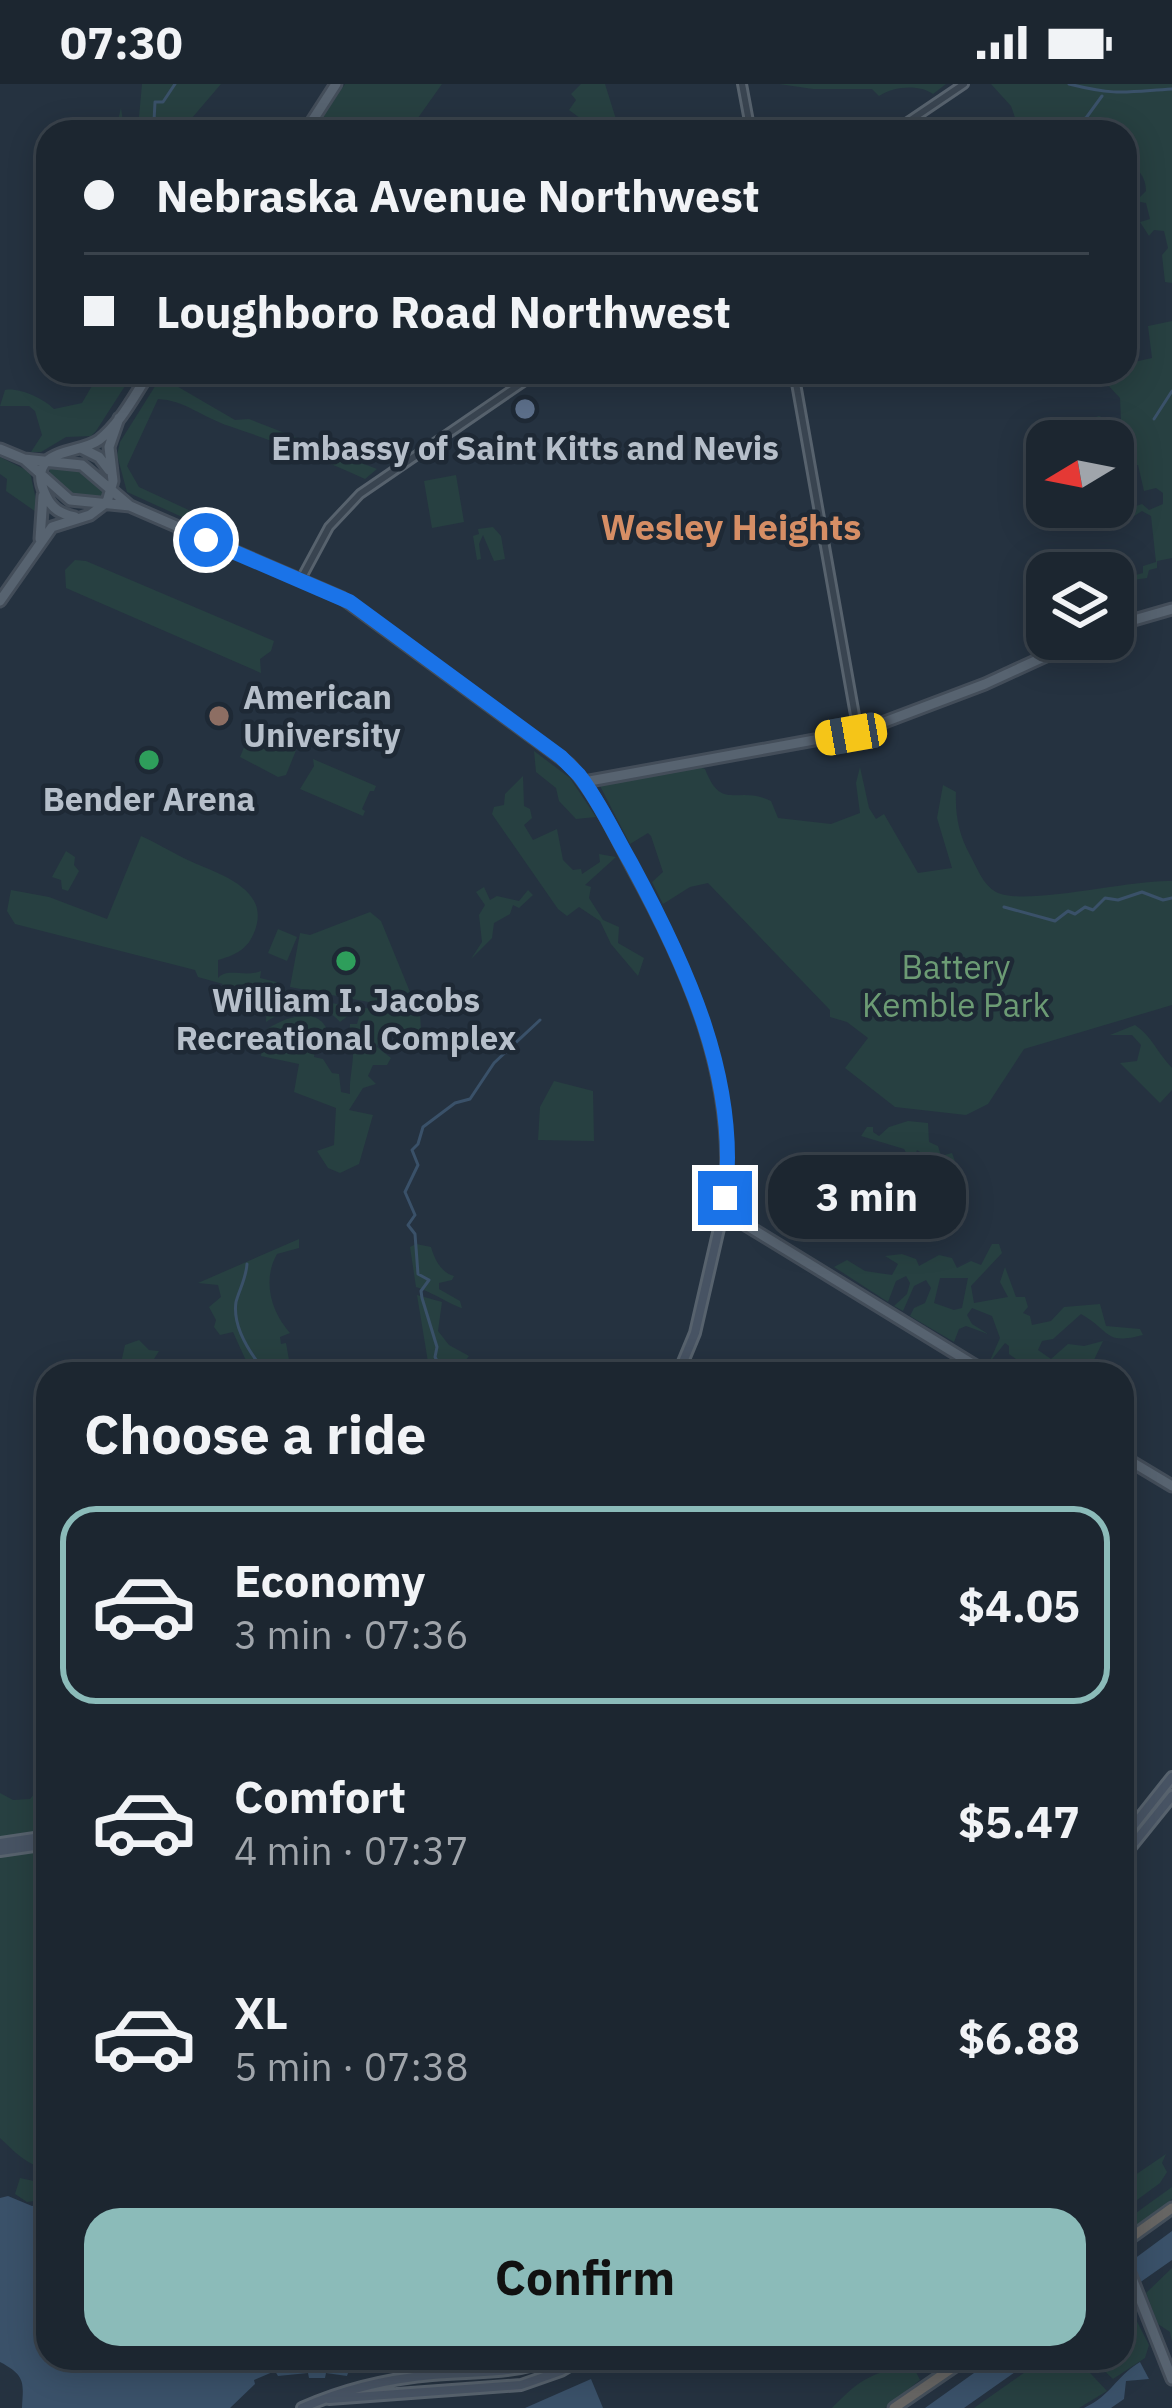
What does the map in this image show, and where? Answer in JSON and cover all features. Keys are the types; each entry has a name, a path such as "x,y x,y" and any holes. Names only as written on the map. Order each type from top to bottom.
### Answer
{"highway":[{"path":"1134,2241 1172,2209"},
{"path":"894,2408 950,2370"}],"main road":[{"path":"313,120 336,84"},
{"path":"40,538 42,481 49,461 74,447 96,443 142,384"},
{"path":"0,601 40,538 56,524 82,518 105,504 112,489 109,447 119,418"},
{"path":"74,447 96,455 112,475"},
{"path":"0,449 24,459 82,465 130,506"},
{"path":"24,459 42,481 55,509 82,518"},
{"path":"42,481 70,500 130,506 352,604 561,757 584,782 669,935 721,1085 728,1154 723,1211 695,1333 683,1362"},
{"path":"1134,620 1172,609"},
{"path":"584,782 858,732 1037,660"},
{"path":"723,1211 969,1362"},
{"path":"1134,1463 1172,1486"},
{"path":"1134,1825 1172,1777"},
{"path":"1134,1843 1172,1796"},
{"path":"0,1847 36,1842"},
{"path":"1134,2282 1172,2379"},
{"path":"302,2408 405,2378 511,2370"},
{"path":"329,2399 521,2385 564,2370"}],"street":[{"path":"742,84 749,120"},
{"path":"911,120 964,84"},
{"path":"301,579 329,527 360,494 520,384"},
{"path":"796,384 858,732"}],"green space":[{"path":"142,84 221,84 190,120 139,120"},
{"path":"345,84 442,84 416,120 320,120"},
{"path":"581,84 605,84 616,120 583,120 569,110 576,100 571,94"},
{"path":"779,84 946,84 933,94 906,88 879,96 872,89"},
{"path":"991,84 1172,84 1172,283 1165,282 1162,255 1168,248 1164,231 1154,230 1149,236 1140,222 1150,219 1146,203 1137,201 1146,186 1137,170 1137,120 1016,120 1011,106"},
{"path":"1172,321 1172,558 1157,561 1147,578 1134,580 1143,573 1143,566 1156,562 1151,516 1142,511 1134,516 1134,507 1142,504 1149,510 1163,504 1163,493 1156,488 1144,491 1138,465 1134,465 1134,420 1121,420 1120,398 1107,384 1137,384 1137,361 1152,358 1148,326"},
{"path":"93,384 126,384 91,436 66,437 41,452 31,452 42,435 35,411 29,406 0,406 5,390 30,394 54,409 82,403"},
{"path":"156,384 173,384 235,420 249,419 377,469 365,479 158,399 127,466 139,487 208,519 202,526 127,492 117,455 120,442"},
{"path":"0,457 30,472 39,514 6,491"},
{"path":"55,465 79,467 105,489 103,498 73,497 49,478"},
{"path":"456,475 464,522 432,528 424,481"},
{"path":"493,527 501,536 505,559 494,561 483,535 481,559 477,560 473,536 479,534 478,529"},
{"path":"75,560 274,641 271,651 260,659 261,673 66,588 65,570"},
{"path":"252,728 297,748 286,775 278,777 240,757"},
{"path":"534,751 570,778 596,817 576,819 559,801 556,788 536,772"},
{"path":"313,759 376,786 362,809 363,816 300,789 314,766"},
{"name":"Battery Kemble Park","path":"696,766 705,769 724,794 771,801 778,818 831,824 860,813 856,783 860,767 869,808 876,819 884,814 918,873 952,868 937,818 943,785 956,792 960,832 981,876 991,889 1010,896 1172,881 1172,1005 1024,1049 988,1104 966,1115 895,1107 845,1068 868,1038 847,1022 830,1017 830,1010 708,883 690,887 663,904 652,882 663,872 651,836 648,833 630,844 598,782"},
{"path":"523,776 524,806 532,818 524,825 533,840 557,829 563,860 582,874 600,862 599,854 616,857 585,885 591,887 589,898 603,920 619,927 618,943 644,958 638,976 611,944 600,921 579,907 567,916 558,909 492,814 494,807 504,805 505,794"},
{"path":"141,836 241,886 256,906 258,919 250,941 218,960 218,978 261,971 260,978 276,982 295,998 387,1011 430,995 435,1005 420,1013 421,1030 380,1034 377,1047 391,1058 387,1065 373,1065 368,1076 376,1084 363,1088 349,1110 373,1115 359,1164 340,1173 328,1168 317,1151 334,1145 336,1108 294,1092 299,1064 261,1056 264,1031 301,1016 319,1019 329,1036 317,1039 314,1057 339,1074 341,1092 350,1094 350,1024 357,1024 359,1017 349,1015 340,1022 323,1010 304,1007 266,1022 267,996 248,987 234,990 226,1008 216,993 223,984 198,977 195,970 15,924 7,911 11,890 49,897 107,919"},
{"path":"66,851 75,857 79,871 68,891 62,889 61,880 52,877"},
{"path":"484,887 490,900 497,896 519,901 528,890 533,895 494,923 492,938 471,959 482,942 479,915 485,905 476,892"},
{"name":"William I. Jacobs Recreational Complex","path":"370,912 381,921 410,992 379,1004 290,987 300,933 310,935"},
{"path":"278,929 297,937 287,961 268,953"},
{"path":"1135,1025 1172,1068 1172,1090 1160,1103 1120,1063 1137,1061 1141,1045 1132,1035 1110,1035"},
{"path":"554,1081 593,1091 594,1141 538,1140 540,1107"},
{"path":"908,1121 928,1123 929,1142 938,1146 941,1156 952,1153 959,1172 950,1162 937,1163 917,1150 912,1163 904,1149 861,1136 867,1127 879,1136"},
{"path":"819,1194 852,1211 842,1217 842,1228 858,1226 865,1237 828,1232 828,1219 789,1206 800,1201 813,1207"},
{"path":"299,1239 299,1248 277,1254 270,1274 274,1306 290,1333 280,1337 291,1362 247,1362 233,1332 220,1335 214,1327 216,1320 209,1307 221,1297 218,1285 198,1283"},
{"path":"992,1244 999,1244 1002,1253 971,1286 974,1303 1008,1297 1000,1282 1005,1267 1016,1297 1025,1297 1028,1307 1023,1313 1030,1316 1032,1325 1051,1321 1064,1307 1100,1304 1106,1326 1140,1329 1143,1335 1114,1337 1081,1314 1053,1339 1042,1341 1038,1350 1051,1359 1068,1344 1103,1341 1095,1362 1020,1362 1009,1354 1005,1343 989,1362 1000,1338 992,1316 972,1308 967,1315 972,1324 988,1334 966,1326 959,1329 954,1342 910,1316 925,1303 931,1288 926,1280 914,1286 903,1311 894,1306 907,1294 910,1283 906,1276 896,1281 888,1302 834,1267 847,1260 865,1271 892,1275 898,1264 885,1256 902,1254 916,1259 919,1266 939,1255 952,1258 957,1268 971,1261 981,1265","holes":["940,1278 968,1278 962,1308 934,1303"]},
{"path":"410,1247 431,1247 442,1268 454,1276 439,1283 439,1289 460,1301 462,1308 416,1287"},
{"path":"417,1295 442,1302 438,1331 449,1345 469,1356 464,1362 428,1362"},
{"path":"139,1340 149,1350 159,1351 156,1362 121,1362 125,1345"},
{"path":"36,1792 36,1832 0,1837 0,1793 13,1800 30,1799"},
{"path":"36,1852 36,2165 0,2138 0,1856"},
{"path":"1166,2154 1162,2163 1167,2172 1160,2183 1134,2202 1134,2176"},
{"path":"20,2178 36,2181 36,2201 27,2202 15,2194"},
{"path":"1172,2187 1172,2199 1134,2229 1134,2214"},
{"path":"1172,2268 1172,2342 1170,2332 1158,2324 1146,2293"},
{"path":"1134,2316 1149,2345 1145,2358 1134,2365"},
{"path":"915,2370 920,2380 885,2408 832,2408 861,2382 883,2372"},
{"path":"1028,2370 1087,2370 1107,2391 1079,2408 974,2408"},
{"path":"1104,2370 1127,2370 1113,2379"}],"water":[{"path":"0,2198 36,2205 36,2370 349,2370 347,2376 278,2376 275,2371 254,2380 230,2408 22,2408 22,2381 0,2362"},
{"path":"1172,2231 1172,2260 1134,2287 1134,2259"},
{"path":"1140,2362 1149,2379 1126,2381 1124,2399 1111,2408 1084,2408 1134,2370"},
{"path":"978,2370 1018,2370 964,2408 925,2408"},
{"path":"591,2379 603,2408 525,2408"}],"waterway":[{"path":"154,120 155,102 163,102 175,84"},
{"path":"1069,84 1110,92 1172,89"},
{"path":"1079,120 1102,96"},
{"path":"1154,419 1172,391"},
{"path":"1004,907 1055,921 1068,911 1093,910 1105,898 1118,900 1142,892 1163,900 1172,898"},
{"path":"438,1362 421,1291 429,1280 418,1274 415,1234 408,1225 415,1215 405,1192 418,1165 412,1150 423,1127 455,1103 470,1099 494,1063 540,1020"},
{"path":"247,1264 236,1302 237,1322 258,1362"}],"place":[{"name":"Embassy of Saint Kitts and Nevis","path":"525,409"},
{"name":"American University","path":"219,716"},
{"name":"Bender Arena","path":"149,760"},
{"name":"William I. Jacobs Recreational Complex","path":"346,961"}],"district":[{"name":"Wesley Heights","path":"731,527"}],"route":[{"path":"206,540 350,602 579,775 658,912 693,997 715,1061 727,1125 725,1198"}]}
